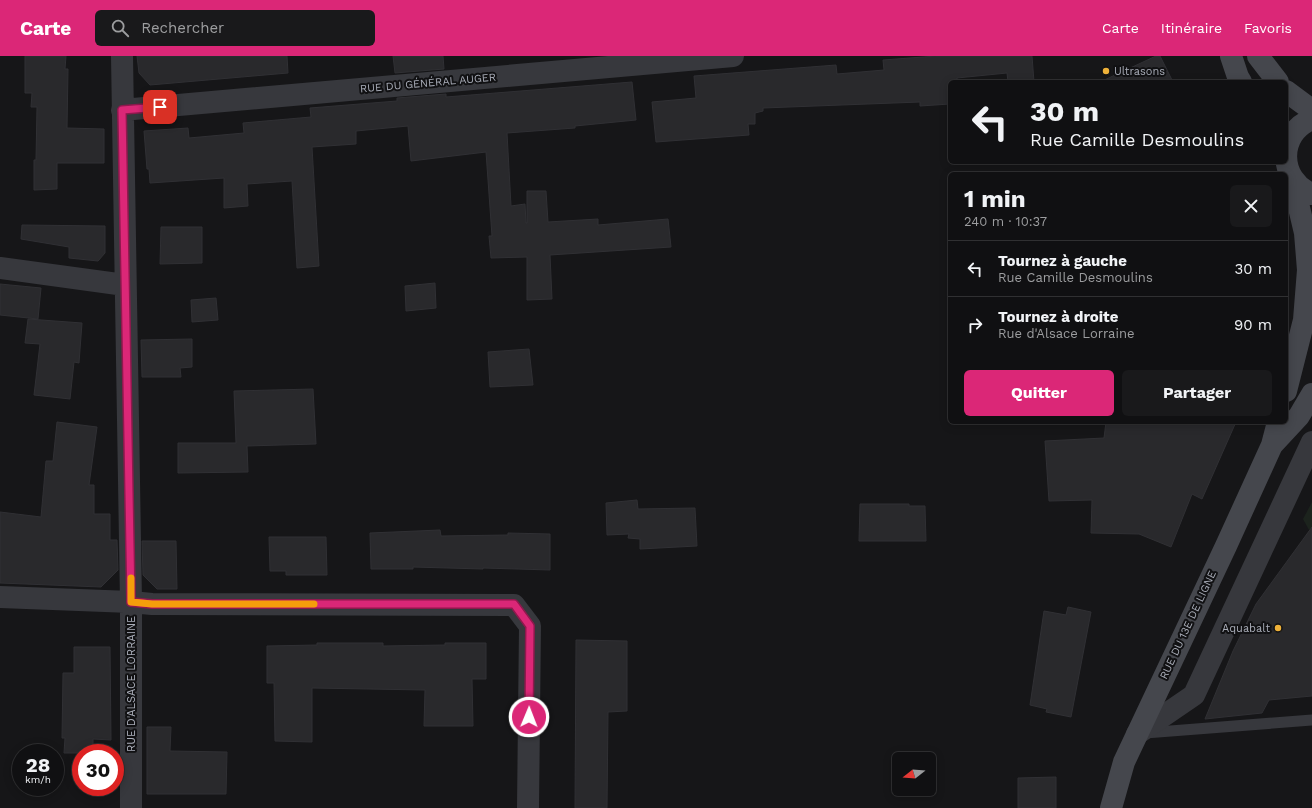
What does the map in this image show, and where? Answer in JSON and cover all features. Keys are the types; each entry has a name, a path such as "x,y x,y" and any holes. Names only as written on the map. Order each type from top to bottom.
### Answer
{"main road":[{"path":"1231,56 1239,79"},
{"path":"1258,56 1276,80"},
{"path":"1288,92 1312,110"},
{"path":"1288,143 1290,138 1301,126 1312,119"},
{"path":"1289,171 1304,190 1312,194"},
{"path":"1288,383 1304,320 1308,270 1304,233 1289,171"},
{"name":"RUE DU 13E DE LIGNE","path":"1272,445 1299,416 1312,394"},
{"name":"RUE DU 13E DE LIGNE","path":"1112,808 1124,762 1272,445 1277,424"}],"street":[{"name":"RUE D'ALSACE LORRAINE","path":"122,56 131,602 131,808"},
{"name":"RUE DU GÉNÉRAL AUGER","path":"122,110 733,56"},
{"path":"0,268 125,286"},
{"path":"1137,734 1194,695 1312,442"},
{"path":"0,597 152,604 514,604 530,626 528,808"}],"lane":[{"path":"1225,56 1239,79"},
{"path":"1137,734 1312,720"}],"shaded area":[{"path":"1312,502 1312,527 1309,530 1303,519"}],"building":[{"path":"25,56 66,56 65,69 68,69 67,128 104,129 104,163 57,163 57,189 34,190 37,107 31,107 32,93 25,93"},
{"path":"137,56 287,56 288,73 150,85 139,73"},
{"path":"393,56 443,56 444,69 395,73"},
{"path":"936,56 1032,56 1034,80 1008,80 1007,73 948,80 948,104 920,106 920,102 763,108 763,111 755,113 755,124 748,124 749,135 656,142 652,102 696,98 694,76 836,65 837,74 884,70 883,60"},
{"path":"1156,56 1160,56 1172,80 1104,80"},
{"path":"632,82 636,120 575,126 575,128 507,133 511,206 525,204 526,223 527,191 546,191 548,222 598,219 598,225 668,219 671,247 550,255 552,299 527,300 527,257 491,258 489,236 492,236 486,152 411,161 408,126 356,131 356,144 312,147 319,266 297,268 292,181 247,184 248,206 224,208 224,178 150,183 149,169 147,169 144,131 188,128 189,138 244,133 243,123 311,117 310,108 397,101 397,98 446,94 446,97"},
{"path":"22,225 105,226 105,253 98,261 69,258 69,247 21,239"},
{"path":"161,227 202,227 202,263 160,264"},
{"path":"435,283 436,308 406,311 405,286"},
{"path":"0,284 41,288 38,319 0,315"},
{"path":"216,298 218,320 192,322 191,300"},
{"path":"28,319 82,323 79,363 74,362 70,399 34,395 40,344 25,343"},
{"path":"192,339 192,367 180,368 181,377 142,377 141,340"},
{"path":"529,349 533,385 490,387 488,352"},
{"path":"313,389 316,444 247,446 248,472 178,473 178,443 236,443 234,391"},
{"path":"57,422 97,427 89,485 94,485 94,514 110,514 110,540 117,540 118,570 101,587 0,583 0,512 41,517 46,461 53,461"},
{"path":"1106,424 1235,424 1202,499 1192,494 1171,547 1139,534 1091,533 1092,500 1049,501 1045,441 1104,438"},
{"path":"637,500 638,509 695,508 697,546 640,549 640,539 628,538 629,534 607,535 606,503"},
{"path":"860,504 909,504 909,506 925,506 926,541 859,541"},
{"name":"Aquabalt","path":"1312,527 1312,696 1269,700 1262,713 1205,719 1233,651 1256,604"},
{"path":"440,530 441,536 508,535 508,533 550,534 550,570 413,567 413,569 371,569 370,533"},
{"path":"269,537 326,537 327,575 286,575 286,571 270,571"},
{"path":"142,541 176,541 177,589 157,589 143,575"},
{"path":"1068,607 1091,612 1071,717 1046,712 1047,709 1030,705 1044,611 1066,615"},
{"path":"576,640 627,641 627,711 608,712 607,808 575,808"},
{"path":"317,643 383,643 383,646 486,643 486,679 472,679 473,726 424,726 425,690 312,688 312,742 275,741 274,683 267,683 267,646 317,645"},
{"path":"74,647 110,647 111,740 93,739 93,744 72,744 72,753 64,753 65,738 62,738 63,673 74,673"},
{"path":"147,727 171,727 170,751 227,752 226,794 147,794"},
{"path":"1056,777 1056,808 1018,808 1018,778"}],"slow traffic":[{"path":"131,578 131,602 152,604 314,604"}],"place":[{"name":"Ultrasons","path":"1106,71"},
{"name":"Aquabalt","path":"1278,628"}],"route":[{"path":"160,107 122,110 131,602 152,604 514,604 530,626 529,717"}]}
